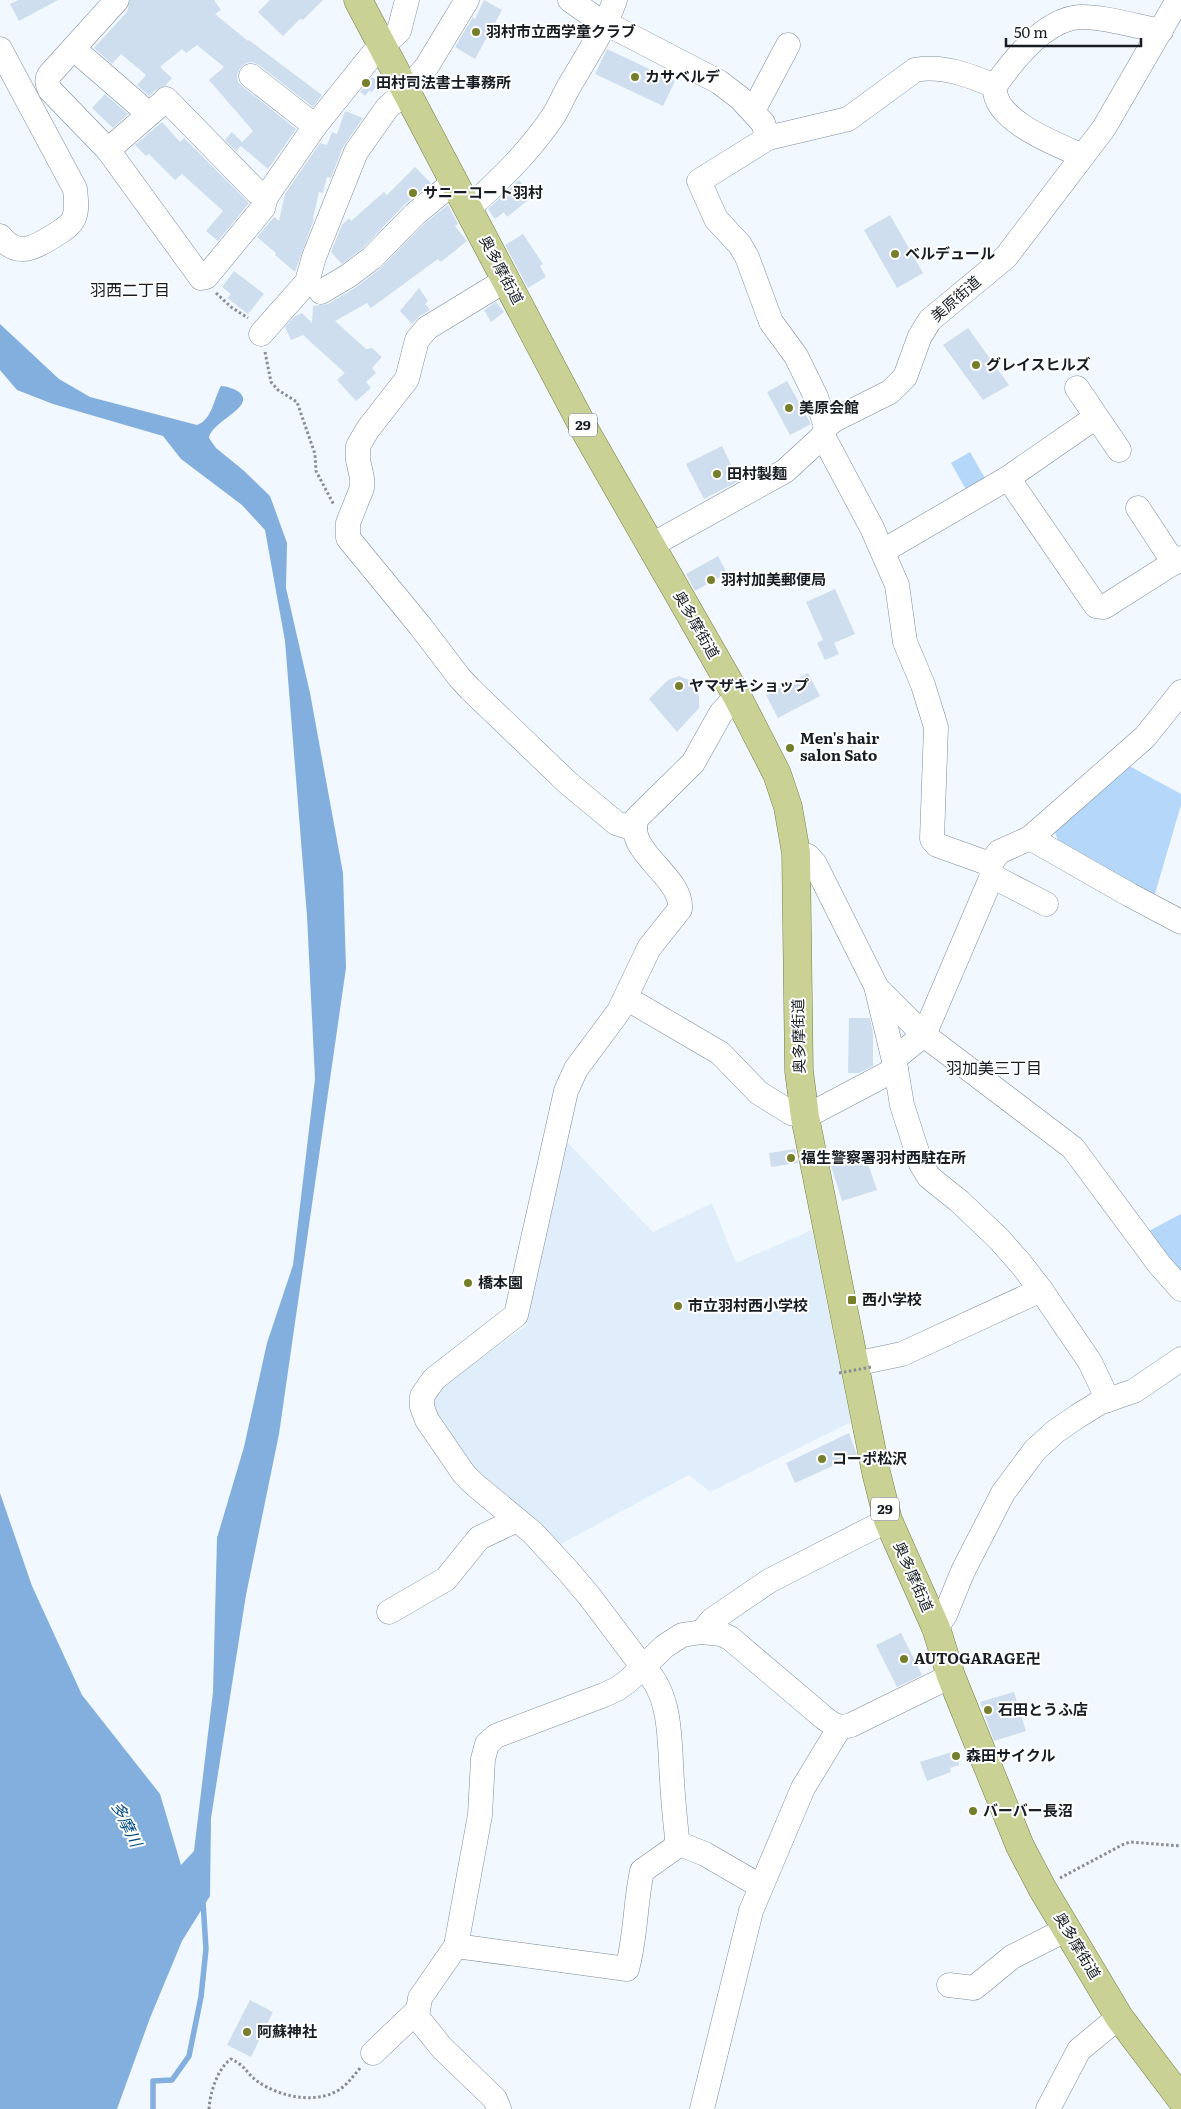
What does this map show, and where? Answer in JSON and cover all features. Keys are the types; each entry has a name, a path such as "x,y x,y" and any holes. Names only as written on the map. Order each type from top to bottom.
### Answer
{"main road":[{"name":"奥多摩街道","path":"358,0 587,434 737,696 768,754 781,785 788,807 796,853 799,1064 805,1118 876,1472 888,1520 936,1628 951,1676 1020,1846 1042,1888 1118,2017 1173,2076 1181,2099"}],"street":[{"path":"117,0 47,79 50,90 108,150 201,278 206,277 263,208 266,197 315,126 372,55 401,27 407,0"},
{"path":"261,334 307,282 314,257 356,152 387,108 406,91 427,66 468,0"},
{"path":"570,0 606,24 719,82 753,111 763,123 768,138"},
{"path":"469,208 510,171 531,147 555,114 606,24 615,0"},
{"name":"美原街道","path":"650,546 785,471 836,419 890,392 905,377 920,336 930,320 1006,257 1104,128 1178,0"},
{"path":"1082,156 1029,131 998,103 995,86 1025,47 1040,35 1062,22 1079,17 1161,31"},
{"path":"753,111 788,45"},
{"path":"0,49 75,189 77,201 76,213 72,222 35,248 19,249 8,245 0,236"},
{"path":"74,49 163,101 257,192 266,197"},
{"path":"995,86 966,75 928,67 915,70 848,119 768,138 699,181 716,219 740,244 747,257 771,322 796,356 816,397 825,431 897,585 905,642 923,685 936,727 932,839 938,844 991,870 1046,904"},
{"path":"251,76 315,126"},
{"path":"108,150 163,101"},
{"path":"321,292 348,276 372,258 416,214 454,182"},
{"path":"506,280 428,328 417,340 407,379 368,429 358,446 362,488 348,523 348,538 421,627 459,677 568,783 616,824 635,830"},
{"path":"1077,388 1119,450"},
{"path":"883,552 1008,478 1096,417"},
{"path":"1008,478 1096,606 1104,607 1177,561 1138,508"},
{"path":"626,998 720,1052 759,1093 790,1113 805,1118 895,1064 924,1035 999,852 1030,838 1146,737 1181,692"},
{"path":"737,696 721,713 693,763 637,818 635,830 642,846 678,891 681,901 678,913 649,948 626,998 576,1069 566,1091 516,1315 434,1379 422,1396 423,1414 464,1474 533,1534 574,1578 642,1666 650,1673 660,1690 670,1733 677,1838 680,1844 705,1854 760,1886"},
{"path":"1030,838 1181,922"},
{"path":"796,853 808,856 816,864 876,986 895,1064 902,1105 921,1164 929,1177 959,1201 999,1239 1041,1290 1090,1362 1108,1400"},
{"path":"876,986 924,1035 1073,1148 1159,1264 1181,1289"},
{"path":"855,1368 902,1354 1041,1290"},
{"path":"936,1628 945,1615 957,1584 991,1515 1013,1478 1036,1450 1056,1431 1093,1407 1134,1391 1181,1359"},
{"path":"388,1612 446,1579 479,1538 517,1520"},
{"path":"702,1632 712,1620 769,1581 888,1520"},
{"path":"499,2109 495,2099 419,2023 417,2011 420,1998 456,1946 480,1815 483,1759 491,1740 496,1736 604,1695 628,1681 642,1666 674,1640 688,1634 702,1632 721,1634 730,1638 834,1726 851,1725 951,1676"},
{"path":"702,2109 751,1911 760,1886 803,1788 840,1727"},
{"path":"456,1946 627,1969 634,1939 638,1890 642,1871 680,1844"},
{"path":"950,1985 974,1988 1012,1957 1067,1929"},
{"path":"373,2054 417,2011"},
{"path":"1048,2109 1079,2050 1118,2017"}],"path":[{"path":"206,277 220,298 252,320 261,334 271,382 278,390 297,402 315,454 316,471 334,506 348,523"},
{"path":"1042,1888 1122,1844 1130,1842 1181,1846"},
{"path":"209,2109 210,2096 224,2064 231,2060 243,2065 256,2080 268,2088 281,2093 307,2097 320,2096 342,2088 373,2054"}],"shaded area":[{"path":"970,452 987,482 968,493 951,463"},
{"path":"1122,762 1181,794 1181,805 1154,897 1060,845 1054,830"},
{"path":"565,1140 653,1232 712,1203 736,1263 812,1230 851,1422 710,1492 689,1475 555,1547 470,1471 429,1399 436,1390 526,1326"},
{"path":"1181,1214 1181,1283 1145,1233"}],"water":[{"name":"多摩川","path":"0,324 59,379 90,397 197,425 209,414 221,386 239,392 243,398 238,409 217,426 209,438 216,448 270,496 287,543 286,588 310,693 343,873 346,968 279,1434 246,1595 211,1818 210,1896 182,1941 150,2018 117,2109 0,2109 0,1493 32,1586 82,1695 160,1794 181,1865 194,1851 213,1692 217,1538 244,1447 267,1343 293,1265 315,1079 307,916 285,641 265,530 242,505 181,459 163,436 53,404 17,390 0,370"}],"building":[{"path":"19,0 58,0 19,21 10,4"},
{"path":"130,0 214,0 221,10 215,14 248,41 322,95 313,107 259,65 252,62 246,63 240,68 237,75 238,82 296,129 268,169 241,146 236,151 225,140 232,132 242,142 253,131 209,80 224,67 197,45 186,53 182,49 160,67 172,78 165,86 157,89 149,96 137,85 146,75 121,54 112,64 94,48 127,12"},
{"path":"270,0 323,0 283,36 258,12"},
{"name":"羽村市立西学童クラブ","path":"484,0 502,10 475,59 455,47 473,17 475,19"},
{"name":"カサベルデ","path":"607,49 675,81 663,106 595,74"},
{"path":"372,77 379,82 372,92 369,91 365,96 360,92"},
{"path":"105,94 128,114 113,128 92,108"},
{"path":"345,111 363,118 343,147 331,178 327,177 323,193 319,192 314,219 295,272 257,237 274,217 279,221 285,194 320,143 327,145 332,132 337,134"},
{"path":"162,122 180,142 184,138 249,203 218,241 206,231 223,211 182,174 175,180 149,154 146,156 135,145"},
{"path":"415,167 431,183 405,204 363,248 342,264 331,252 342,225 349,218 351,221 384,192 387,195"},
{"path":"519,180 532,197 507,217 504,212 495,219 488,209"},
{"path":"448,205 458,224 455,226 467,241 441,262 438,259 371,308 367,303 335,321 366,349 372,348 382,357 372,368 376,373 366,382 371,388 356,401 337,380 345,373 303,335 291,340 285,327 294,317 302,313 312,323 313,306 328,304 355,288 380,269 424,224"},
{"name":"ベルデュール","path":"890,215 923,273 897,288 864,230"},
{"path":"523,234 543,264 540,266 546,277 528,288 505,245"},
{"path":"234,271 264,294 248,314 227,298 231,294 222,287"},
{"path":"419,288 428,301 425,304 430,310 412,324 400,311"},
{"path":"496,302 504,312 491,322 484,310"},
{"name":"グレイスヒルズ","path":"968,328 1009,385 983,400 943,345"},
{"name":"美原会館","path":"787,381 811,424 790,435 767,392"},
{"path":"722,446 739,481 704,499 686,464"},
{"path":"718,556 727,573 695,591 686,574"},
{"path":"835,589 855,634 834,643 839,654 825,660 817,643 823,640 806,602"},
{"path":"808,673 820,696 778,718 766,695"},
{"path":"679,676 689,680 697,689 699,708 677,732 649,699 668,680"},
{"path":"849,1018 870,1018 873,1034 873,1066 859,1073 848,1073"},
{"path":"795,1149 798,1163 771,1167 769,1153"},
{"path":"865,1155 877,1190 842,1201 831,1166"},
{"name":"コーポ松沢","path":"849,1433 857,1455 795,1483 786,1463"},
{"path":"901,1633 922,1675 897,1687 876,1645"},
{"path":"1014,1692 1026,1731 994,1741 980,1702"},
{"path":"958,1750 959,1765 950,1768 951,1772 927,1781 920,1762"},
{"name":"阿蘇神社","path":"250,2000 273,2012 251,2057 227,2045"}],"waterway":[{"path":"153,2109 153,2081 172,2080 189,2056 201,1997 206,1949 203,1902"}],"place":[{"name":"羽村市立西学童クラブ","path":"476,32"},
{"name":"カサベルデ","path":"635,77"},
{"name":"田村司法書士事務所","path":"366,83"},
{"name":"サニーコート羽村","path":"413,193"},
{"name":"ベルデュール","path":"895,254"},
{"name":"グレイスヒルズ","path":"976,365"},
{"name":"美原会館","path":"789,408"},
{"name":"田村製麺","path":"717,474"},
{"name":"羽村加美郵便局","path":"711,580"},
{"name":"ヤマザキショップ","path":"679,686"},
{"name":"Men's hair salon Sato","path":"790,748"},
{"name":"福生警察署羽村西駐在所","path":"791,1158"},
{"name":"橋本園","path":"468,1283"},
{"name":"西小学校","path":"852,1300"},
{"name":"市立羽村西小学校","path":"678,1306"},
{"name":"コーポ松沢","path":"822,1459"},
{"name":"AUTOGARAGE卍","path":"904,1659"},
{"name":"石田とうふ店","path":"988,1710"},
{"name":"森田サイクル","path":"956,1756"},
{"name":"バーバー長沼","path":"973,1811"},
{"name":"阿蘇神社","path":"247,2032"}],"district":[{"name":"羽西二丁目","path":"130,290"},
{"name":"羽加美三丁目","path":"994,1068"}]}
